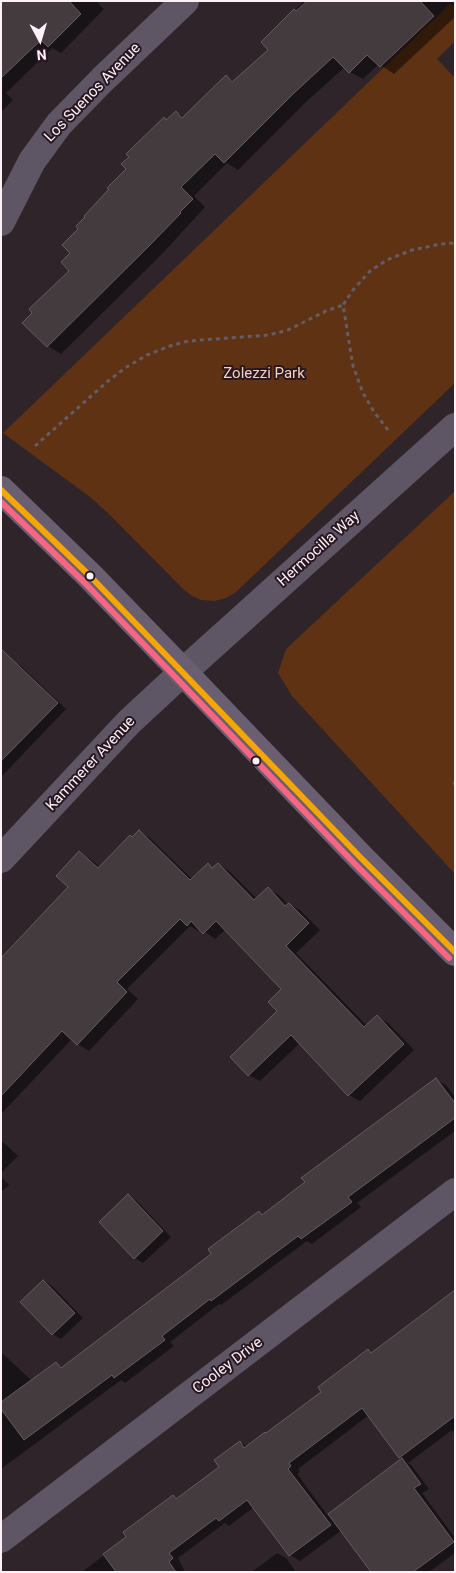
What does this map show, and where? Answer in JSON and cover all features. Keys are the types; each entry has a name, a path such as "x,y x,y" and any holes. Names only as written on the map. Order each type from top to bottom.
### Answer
{"main road":[{"path":"1,490 90,576 361,858 455,952"}],"street":[{"name":"Los Suenos Avenue","path":"1,222 32,160 59,124 185,1"},
{"name":"Hermocilla Way","path":"183,672 455,427"},
{"name":"Kammerer Avenue","path":"1,859 129,722 183,672"},
{"name":"Cooley Drive","path":"1,1539 455,1192"}],"path":[{"path":"35,446 108,381 147,355 188,341 269,335 288,330 326,311 343,305 370,271 387,260 412,250 455,243"},
{"path":"343,305 353,366 362,393 388,430"}],"green space":[{"name":"Zolezzi Park","path":"451,3 455,7 455,41 437,59 455,78 455,383 235,593 215,601 201,600 184,590 90,497 3,433"},
{"path":"455,491 455,874 292,696 278,673 286,649"}],"building":[{"path":"1,1 69,1 81,14 48,47 41,40 1,78"},
{"path":"307,1 420,1 434,16 380,67 367,55 349,73 333,57 224,163 215,154 181,187 193,199 181,213 47,347 22,323 32,313 29,309 69,271 61,262 70,253 62,245 78,229 76,226 109,189 107,188 126,169 121,164 129,157 126,154 164,117 166,120 176,111 182,118 226,75 232,82 268,50 261,42 294,9 296,11"},
{"path":"1,649 58,703 1,761"},
{"path":"139,830 190,880 208,863 212,868 218,863 254,900 268,887 285,906 289,903 309,923 286,946 364,1027 377,1015 404,1044 348,1096 291,1035 248,1076 230,1057 277,1011 268,1002 281,989 216,921 203,934 191,921 187,926 180,919 117,982 127,992 77,1045 62,1031 1,1096 1,958 68,887 56,876 79,851 98,868 130,835 132,837"},
{"path":"436,1078 455,1103 455,1118 348,1197 352,1202 301,1239 298,1236 211,1301 210,1299 162,1336 165,1340 114,1378 112,1375 24,1440 1,1409 1,1402 56,1362 61,1368 211,1254 208,1249 259,1211 262,1215 305,1182 301,1178"},
{"path":"128,1194 163,1231 134,1259 99,1222"},
{"path":"43,1280 75,1313 52,1335 20,1302"},
{"path":"455,1290 455,1416 399,1458 362,1408 289,1463 291,1466 288,1469 331,1525 289,1556 247,1500 219,1521 216,1518 169,1553 173,1558 169,1562 176,1572 116,1572 103,1554 126,1537 123,1532 173,1495 176,1499 219,1467 214,1460 240,1441 244,1448 266,1433 321,1392 318,1387 368,1349 371,1353"},
{"path":"402,1458 421,1484 414,1488 454,1542 413,1572 371,1572 328,1514"}],"transit line":[{"path":"1,490 90,576 361,858 455,952"},
{"path":"1,502 84,582 355,864 449,958"}]}
